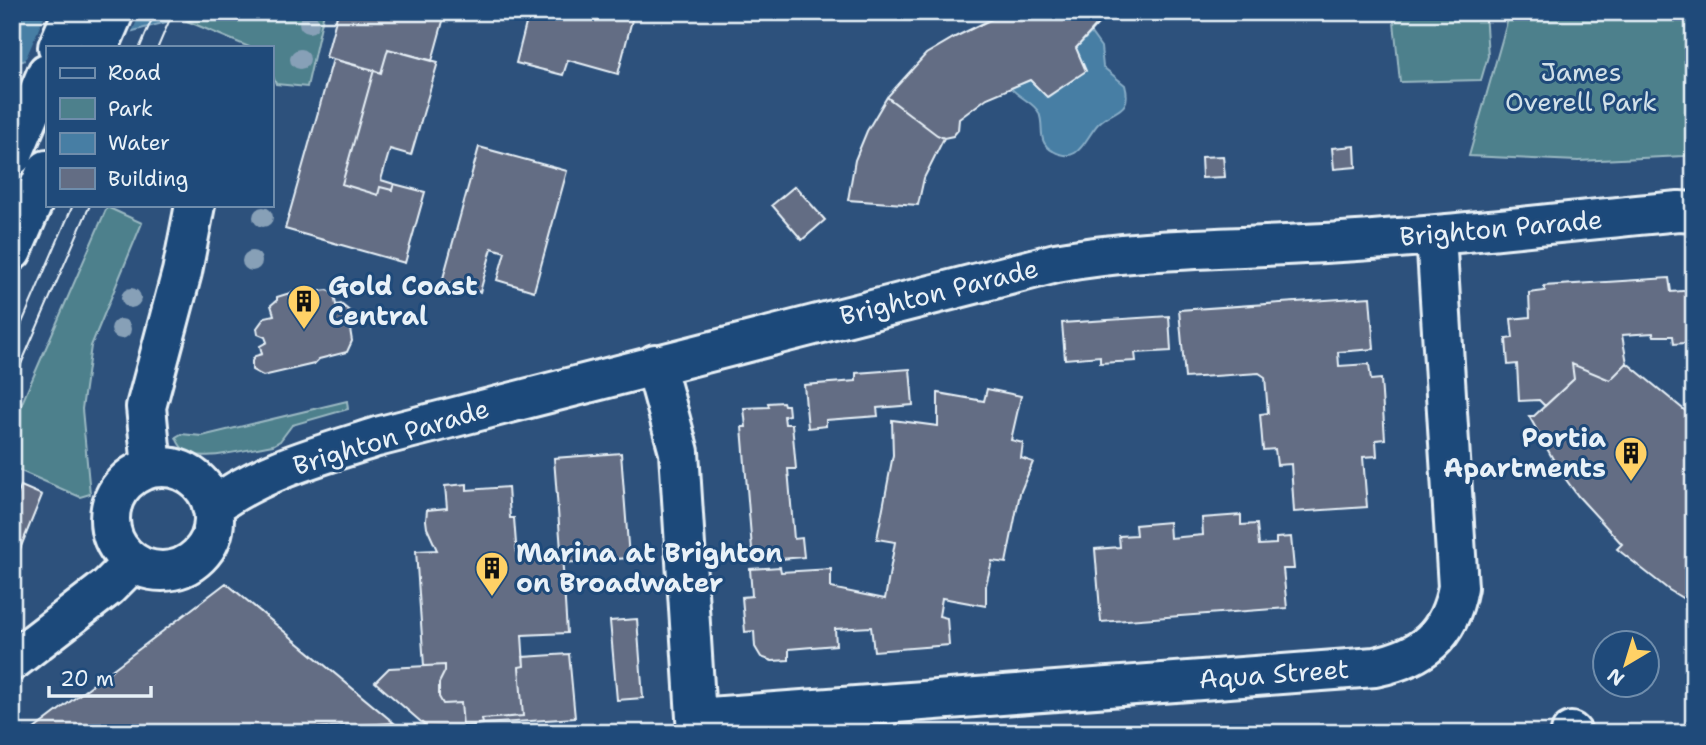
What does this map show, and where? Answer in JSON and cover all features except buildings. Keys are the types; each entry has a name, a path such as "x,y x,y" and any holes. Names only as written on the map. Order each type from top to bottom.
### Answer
{"main road":[{"path":"58,46 73,12"},
{"path":"99,46 114,12"},
{"path":"12,156 46,75"},
{"path":"12,251 46,173"},
{"path":"152,467 146,407 182,272 195,206"},
{"name":"Brighton Parade","path":"212,506 228,494 295,463 377,437 1056,263 1104,254 1305,244 1679,211 1694,212"},
{"name":"Aqua Street","path":"697,725 1375,667 1414,654 1431,642 1445,626 1454,610 1458,587 1436,234"},
{"path":"655,364 679,452 697,725"},
{"path":"152,467 182,471 196,480 206,492 212,506 214,520 206,546 186,565 159,570 133,562 122,552 114,539 110,509 116,494 137,472 152,467"},
{"path":"12,661 108,587 133,562"}],"green space":[{"path":"213,12 324,12 307,87 276,84 273,76 273,46 247,46 187,21"},
{"path":"1393,12 1485,12 1488,56 1481,80 1400,82"},
{"name":"James Overell Park","path":"1510,12 1694,12 1694,153 1684,156 1578,161 1469,156"},
{"path":"107,207 142,223 91,346 82,409 90,494 80,497 14,468 12,471 12,426"},
{"path":"347,401 348,409 292,425 280,441 273,445 202,456 185,451 176,437 181,434 202,436"}],"water":[{"path":"12,12 203,12 78,46 46,46 46,55 12,64"},
{"path":"1091,33 1101,47 1103,67 1125,85 1126,101 1120,110 1098,124 1075,153 1062,155 1044,143 1041,118 1037,109 1011,88 1030,80 1048,97 1085,71 1076,48"}],"pier":[{"path":"46,12 141,12 130,36 93,46 46,46 46,58 23,65"}],"tram line":[{"path":"140,46 155,12"},
{"path":"158,46 173,12"},
{"path":"12,346 73,206"},
{"path":"12,385 90,206"}],"place":[{"name":"Gold Coast Central","path":"304,331"},
{"name":"Portia Apartments","path":"1631,483"},
{"name":"Marina at Brighton on Broadwater","path":"492,598"}]}
